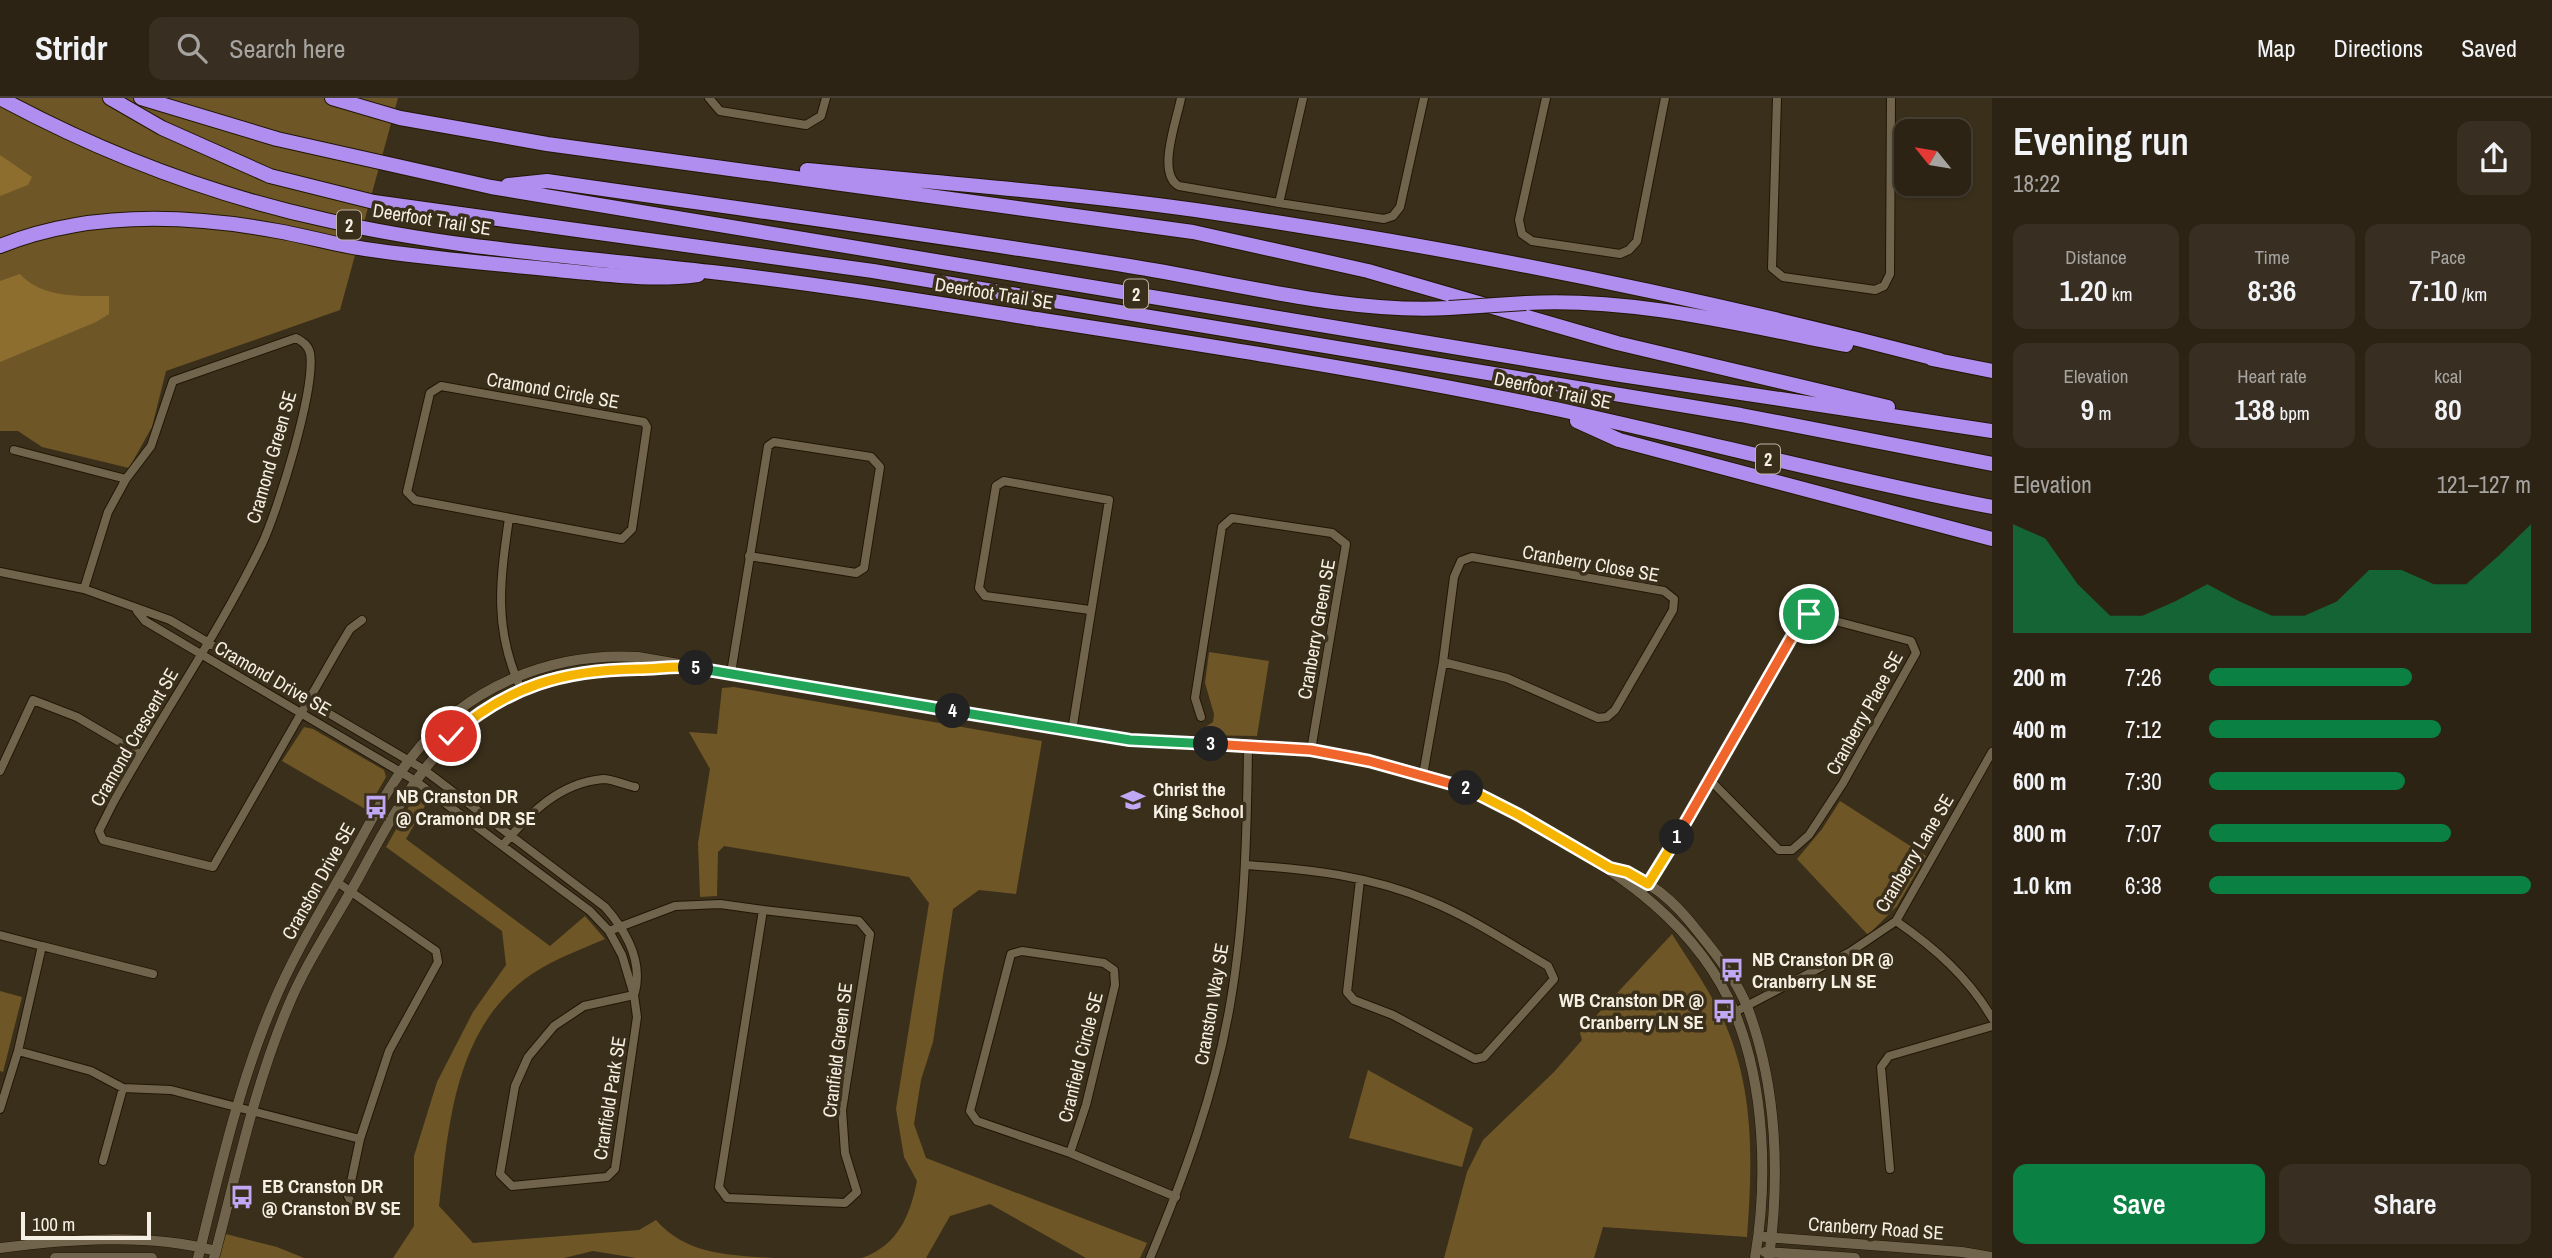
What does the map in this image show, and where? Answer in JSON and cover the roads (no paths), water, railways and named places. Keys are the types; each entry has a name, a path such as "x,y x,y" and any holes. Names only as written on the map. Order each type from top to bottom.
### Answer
{"highway":[{"name":"Deerfoot Trail SE","path":"0,98 90,143 167,174 263,205 326,220 487,247 719,272 1053,321 1544,406 1884,486 1992,507"},
{"path":"110,98 162,128 270,176 374,202 873,271 1728,413 1992,464"},
{"name":"Deerfoot Trail SE","path":"141,98 326,151 491,187 1621,375 1990,431"},
{"path":"332,98 400,118 447,127 1206,234 1368,271 1681,359 1990,431"},
{"path":"712,165 727,162 1206,212 1366,237 1555,269 1992,371"},
{"path":"491,187 547,181 1406,309 1572,302 1630,307 1940,360"},
{"path":"0,246 52,229 108,219 199,220 275,230 363,248 466,261 662,280 719,272"},
{"path":"1544,406 1619,440 1992,538"}],"street":[{"path":"709,98 720,110 806,125 821,116 826,98"},
{"path":"1181,98 1166,169 1171,182 1183,187 1377,219 1393,216 1400,207 1424,98"},
{"path":"1279,203 1303,98"},
{"path":"1546,98 1519,229 1524,237 1532,241 1620,254 1637,242 1665,98"},
{"path":"1777,98 1772,268 1783,277 1875,290 1884,286 1890,274 1891,98"},
{"name":"Cramond Green SE","path":"84,589 108,512 126,479 151,446 173,381 296,338 306,344 310,354 303,414 277,505 262,543 206,642"},
{"name":"Cramond Circle SE","path":"441,386 644,422 647,427 632,529 622,538 509,518 415,500 407,492 430,393 441,386"},
{"path":"731,673 749,556 768,446 774,442 871,457 880,467 864,568 856,573 749,556"},
{"path":"14,450 126,479"},
{"path":"1072,731 1109,500 1004,481 996,486 979,588 985,596 1090,610"},
{"path":"509,518 499,588 499,620 521,689"},
{"name":"Cranberry Green SE","path":"1201,717 1195,698 1222,527 1232,518 1332,533 1346,544 1311,750"},
{"name":"Cranberry Close SE","path":"1423,775 1456,569 1461,561 1472,557 1664,591 1674,599 1673,610 1615,710 1607,717 1598,718 1507,678 1443,662"},
{"path":"0,572 84,589 137,611 152,612 206,642"},
{"path":"137,611 145,621 199,653"},
{"name":"Cranberry Place SE","path":"1645,888 1802,619 1809,614 1911,641 1916,653 1843,783 1809,835 1791,850 1779,850 1710,780"},
{"path":"301,713 350,629 362,620"},
{"name":"Cramond Drive SE","path":"414,780 199,653 206,642 422,769"},
{"name":"Cramond Crescent SE","path":"199,653 99,831 103,840 213,867 301,713"},
{"name":"Cranston Drive SE","path":"200,1253 239,1106 273,1004 337,882 401,772 440,726 478,696 515,676 579,657 607,655 638,657 1072,731 1163,743 1311,750 1423,775 1472,790 1645,888 1689,919 1719,958 1748,1007 1771,1100 1775,1163 1769,1255"},
{"name":"Cranston Drive SE","path":"215,1255 254,1109 287,1009 305,969 422,769 466,723 521,689 578,672 671,664"},
{"path":"0,771 33,700 77,717 140,754"},
{"name":"Cranston Way SE","path":"1150,1258 1176,1197 1213,1082 1230,1006 1246,865 1248,746"},
{"name":"Cranberry Lane SE","path":"1735,1012 1850,952 1896,921 1992,752"},
{"name":"Cranfield Park SE","path":"422,769 582,887 622,926 639,975 634,995"},
{"path":"503,845 547,799 576,785 605,779 635,787"},
{"name":"Cranfield Park SE","path":"414,780 590,911 609,931 622,955 634,995 637,1017 615,1169 607,1177 512,1186 500,1174 515,1086 528,1057 554,1026 584,1006 634,995"},
{"path":"1246,865 1310,870 1360,880 1430,900 1548,966 1554,979 1485,1057 1475,1059 1393,1015 1354,1000 1348,992 1360,880"},
{"path":"337,882 436,951 438,962 390,1051 360,1139 348,1196 355,1210"},
{"name":"Cranston Drive SE","path":"1645,888 1693,944 1735,1012 1758,1104 1761,1163 1756,1254"},
{"name":"Cranfield Green SE","path":"609,931 675,906 720,904 859,920 870,934 842,1110 845,1153 857,1192 845,1203 727,1198 719,1187 763,910"},
{"path":"1896,921 1951,964 1980,997 1992,1018"},
{"path":"0,935 153,974"},
{"path":"0,1109 18,1051 42,946"},
{"name":"Cranfield Circle SE","path":"1070,1153 1086,1105 1115,985 1114,970 1104,963 1022,951 1011,954 970,1111 977,1121 1070,1153 1176,1197"},
{"path":"1890,1169 1881,1067 1889,1056 1992,1026"},
{"path":"18,1051 91,1071 123,1088 170,1090 254,1109 360,1139"},
{"path":"103,1161 123,1088"},
{"name":"Cranberry Road SE","path":"1758,1237 1962,1252 1992,1257"},
{"path":"0,1248 80,1240 150,1241 215,1255"},
{"name":"Cranberry Road SE","path":"1756,1254 1855,1258"},
{"path":"55,1258 152,1258"}],"place":[{"name":"Christ the King School","path":"1133,800"},
{"name":"NB Cranston DR @ Cramond DR SE","path":"376,807"},
{"name":"NB Cranston DR @ Cranberry LN SE","path":"1732,970"},
{"name":"WB Cranston DR @ Cranberry LN SE","path":"1724,1011"},
{"name":"EB Cranston DR @ Cranston BV SE","path":"242,1197"}]}
